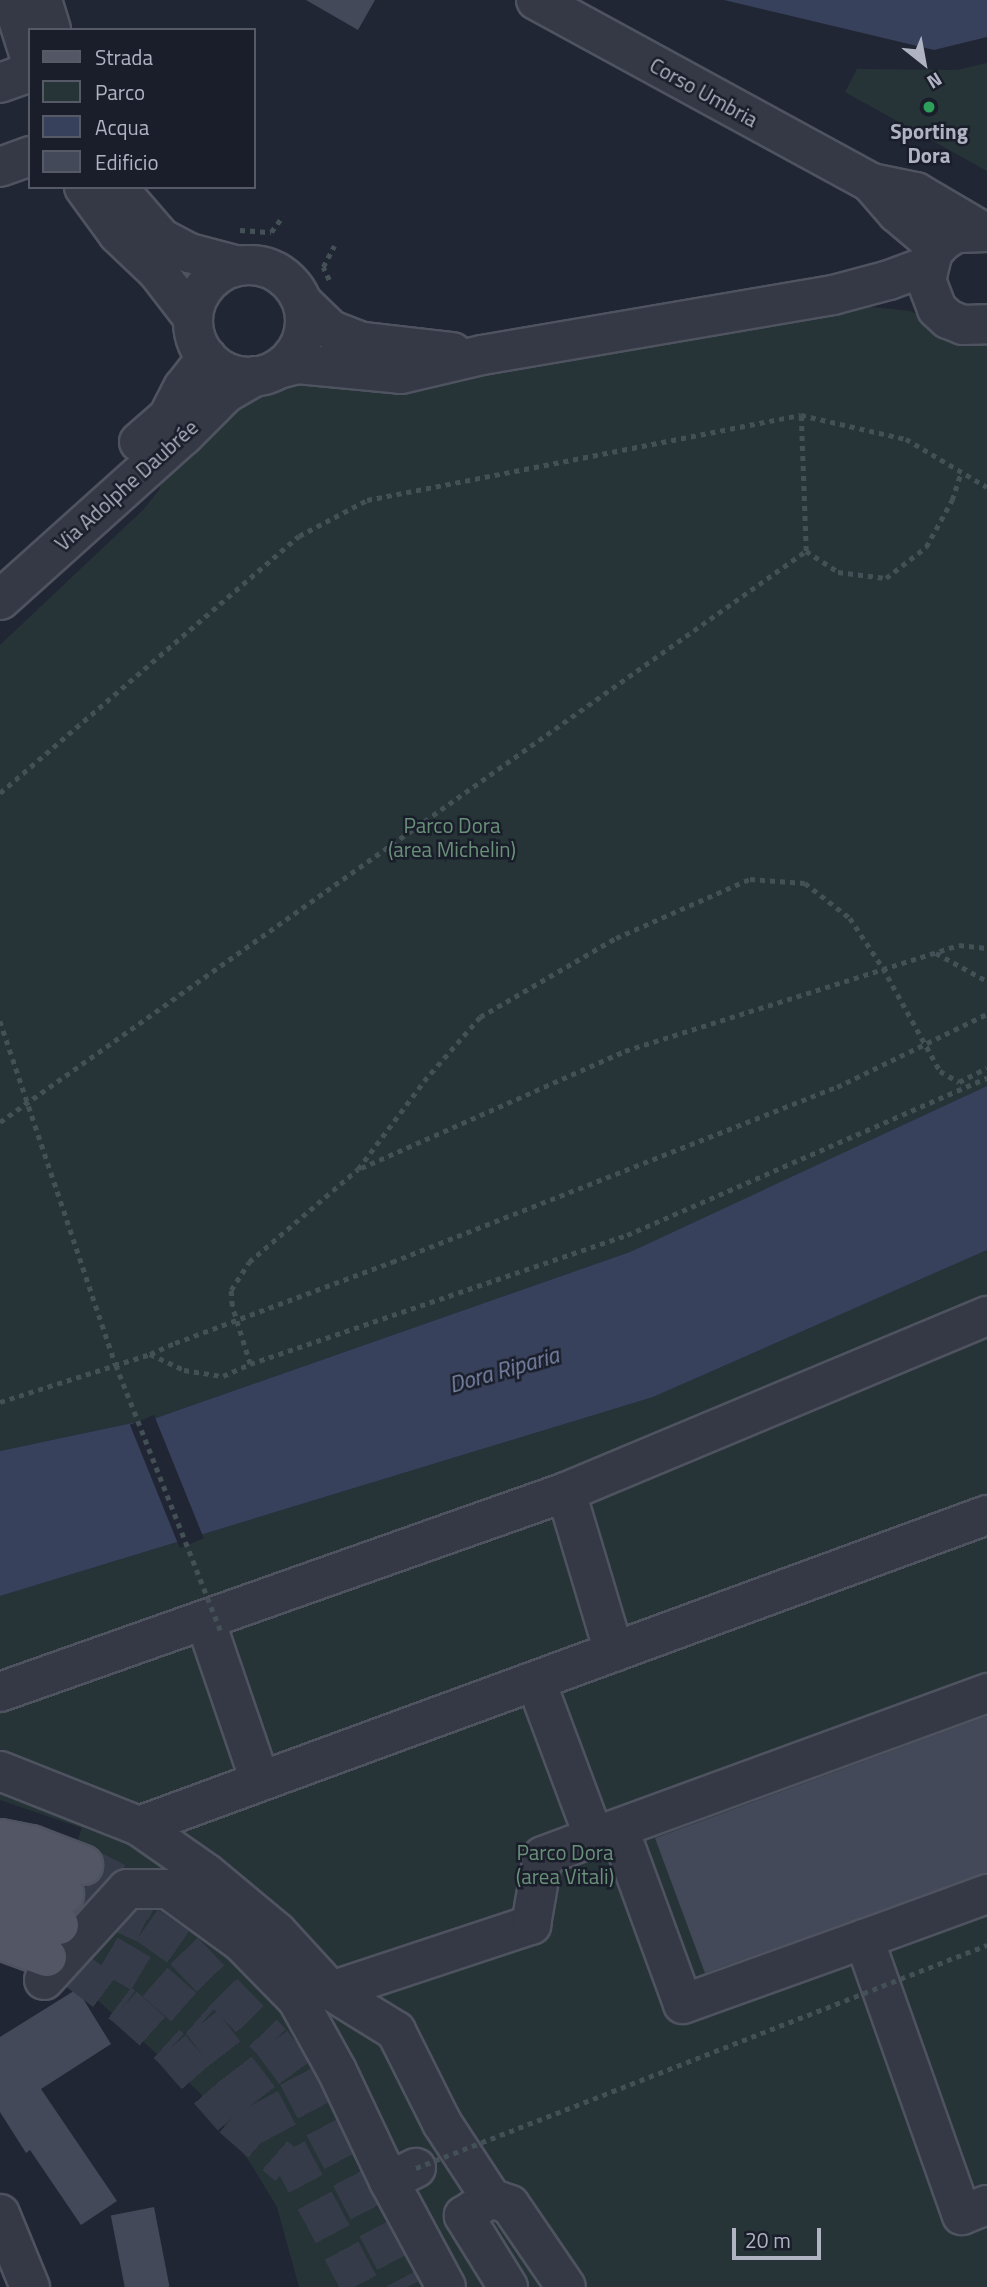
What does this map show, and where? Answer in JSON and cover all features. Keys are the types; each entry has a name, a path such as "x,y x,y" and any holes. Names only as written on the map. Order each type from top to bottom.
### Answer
{"main road":[{"path":"0,1839 30,1845 60,1924"},
{"path":"0,1875 60,1924"},
{"path":"0,1906 60,1924"},
{"path":"0,1940 60,1924"}],"street":[{"path":"12,0 28,51"},
{"path":"43,0 50,28"},
{"name":"Corso Umbria","path":"536,0 872,183 916,192 985,232"},
{"path":"0,83 28,73"},
{"path":"0,167 28,157"},
{"name":"Corso Umbria","path":"872,183 897,213 926,237 931,258"},
{"path":"85,189 118,234 157,271 193,318"},
{"path":"119,189 161,238 189,253 235,265 262,266 318,296 331,330 363,342 482,355"},
{"path":"235,265 216,275 200,294 193,318 196,339 206,357 220,369 237,376 298,364 401,374 482,355 832,295 889,280 931,258 956,233 985,232"},
{"path":"931,258 929,295 939,311"},
{"path":"832,295 939,311 963,325 987,324"},
{"path":"267,372 296,352 318,296"},
{"name":"Via Adolphe Daubrée","path":"0,568 168,417 183,388 206,357"},
{"name":"Via Adolphe Daubrée","path":"0,600 183,436 226,393 267,372"},
{"path":"0,1692 213,1625 566,1492 987,1316"},
{"path":"566,1492 614,1652"},
{"path":"139,1826 987,1515"},
{"path":"213,1625 260,1781"},
{"path":"536,1682 683,2004 987,1894"},
{"path":"331,1991 531,1925 543,1856 987,1693"},
{"path":"0,1771 139,1826 206,1873 277,1932 331,1991 396,2031 442,2123 491,2198 510,2205 566,2287"},
{"path":"60,1924 127,1889 168,1889 241,1942 297,1999 337,2071 402,2175 446,2287"},
{"path":"864,1939 962,2215 987,2205"},
{"path":"491,2198 464,2216 508,2287"},
{"path":"0,2214 30,2287"}],"path":[{"path":"318,296 323,267 334,246"},
{"path":"802,415 806,551"},
{"path":"0,793 299,536 367,500 802,415 906,439 987,487"},
{"path":"806,551 838,572 886,578 926,547 951,500 961,472"},
{"path":"0,1122 806,551"},
{"path":"250,1364 232,1306 231,1290 249,1262 358,1169 425,1081 480,1017 616,938 750,879 806,883 850,918 883,968 940,1071 959,1082 987,1068"},
{"path":"358,1169 625,1051 959,945 987,948"},
{"path":"935,953 987,981"},
{"path":"0,1402 150,1354 392,1262 837,1087 987,1014"},
{"path":"0,1021 116,1365 213,1625"},
{"path":"150,1354 184,1370 223,1376 250,1364 627,1235 987,1078"},
{"path":"402,2175 987,1945"}],"green space":[{"name":"Sporting Dora","path":"987,63 987,171 845,92 857,69 957,70"},
{"name":"Parco Dora (area Michelin)","path":"862,306 910,311 960,333 987,334 987,1086 630,1252 156,1418 0,1451 0,645 143,510 159,490 166,468 188,441 268,388 299,378 413,389"},
{"name":"Parco Dora (area Vitali)","path":"987,1250 987,2287 299,2287 277,2207 251,2164 200,2093 39,1947 82,1828 0,1800 0,1596 653,1397"}],"water":[{"path":"724,0 987,0 987,37 934,50"},
{"name":"Dora Riparia","path":"987,1086 987,1250 653,1397 0,1596 0,1451 156,1418 630,1252"}],"pier":[{"path":"154,1415 204,1538 180,1548 130,1425"}],"building":[{"path":"306,0 375,0 358,30"},
{"path":"987,1716 987,1873 705,1973 655,1838"},
{"path":"77,1989 111,2044 41,2089 117,2201 81,2225 30,2150 26,2153 0,2112 0,2037"},
{"path":"154,2207 169,2287 125,2287 111,2215"}],"tunnel":[{"path":"83,1865 157,1903"},
{"path":"64,1894 110,1908 147,1925 184,1951 272,2042 297,2076 408,2287"},
{"path":"59,1925 155,1982 202,2023 261,2100 361,2287"},
{"path":"47,1957 74,1969 124,2006 171,2048 232,2118 288,2167"}],"place":[{"name":"Sporting Dora","path":"929,107"}]}
